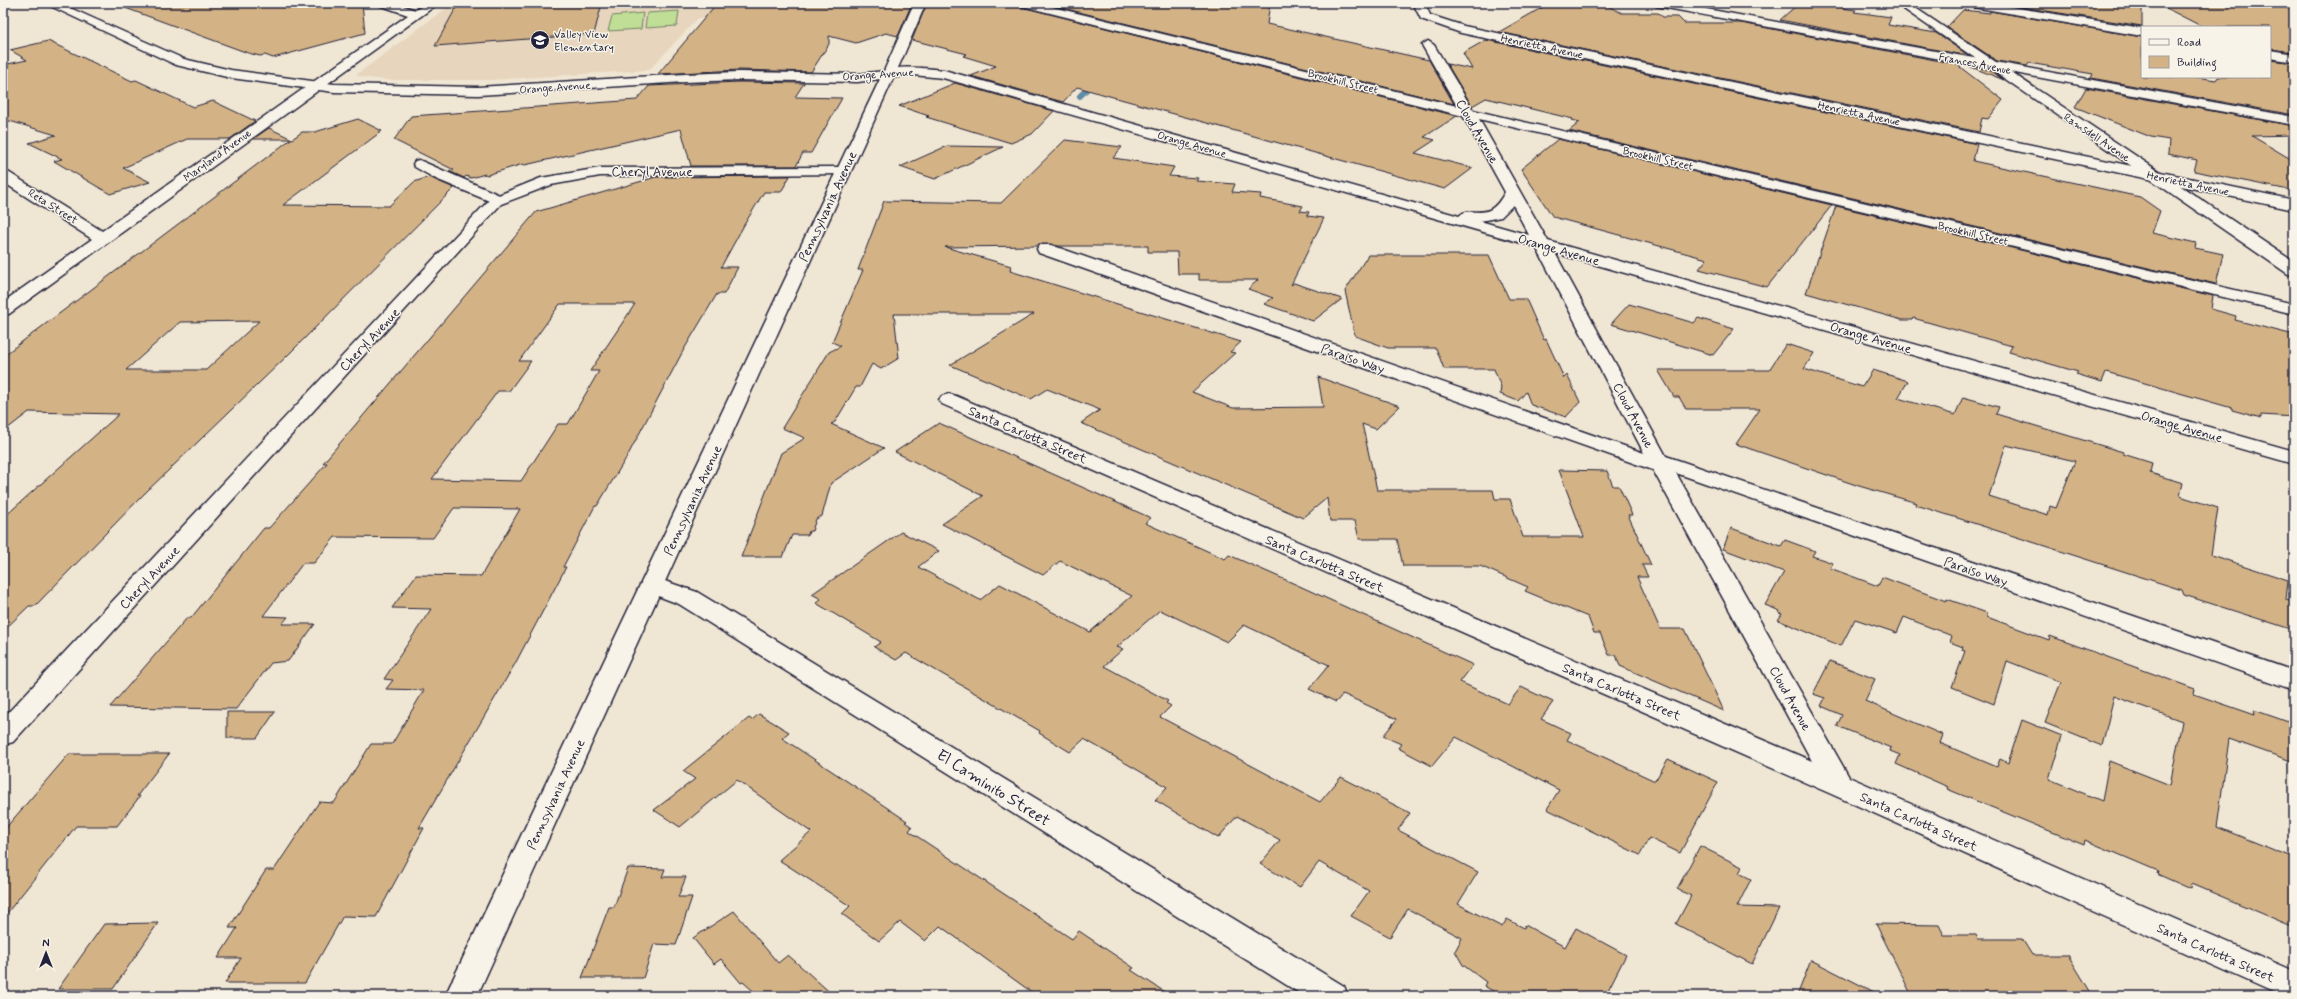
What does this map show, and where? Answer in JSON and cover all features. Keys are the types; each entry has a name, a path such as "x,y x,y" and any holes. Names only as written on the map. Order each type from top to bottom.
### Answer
{"street":[{"path":"50,3 180,62 231,74 314,86"},
{"path":"383,3 417,14"},
{"name":"Maryland Avenue","path":"3,310 314,86 433,3"},
{"name":"Pennsylvania Avenue","path":"461,996 653,585 889,74 920,3"},
{"name":"Brookhill Street","path":"1022,3 1469,113 2294,310"},
{"name":"Henrietta Avenue","path":"1419,3 1425,17 1462,29 2294,205"},
{"name":"Frances Avenue","path":"1656,3 2294,121"},
{"name":"Ramsdell Avenue","path":"1901,3 2294,270"},
{"path":"1966,3 2141,32"},
{"name":"Cloud Avenue","path":"1428,45 1469,113 1542,244 1660,463 1839,785"},
{"path":"2271,54 2294,58"},
{"name":"Orange Avenue","path":"314,86 410,91 478,91 739,76 858,78 913,71 944,74 2294,458"},
{"name":"Cheryl Avenue","path":"3,736 477,221 499,200 531,184 566,176 600,172 843,171"},
{"name":"Reta Street","path":"3,175 102,238"},
{"name":"Orange Avenue","path":"1447,217 1494,215 1505,209 1513,192"},
{"name":"Paraiso Way","path":"1045,249 1660,463 2294,681"},
{"name":"Santa Carlotta Street","path":"949,400 1839,785 2294,986"},
{"name":"El Caminito Street","path":"653,585 688,598 1332,996"}],"lane":[{"path":"419,164 441,176 499,200"}],"shaded area":[{"name":"Valley View Elementary","path":"453,3 772,3 733,17 698,18 649,70 490,80 389,80 366,78 356,75"}],"green space":[{"path":"679,11 677,26 645,28 647,13"},
{"path":"643,13 641,29 608,31 612,16"}],"building":[{"path":"120,3 362,3 365,33 273,58 265,55 260,56 248,53 120,6"},
{"path":"497,3 602,3 594,34 435,46 457,6"},
{"path":"717,3 912,3 898,36 886,33 856,43 829,36 829,44 811,72 739,70 658,74"},
{"path":"927,3 1014,3 1018,6 1457,116 1424,137 1435,140 1415,153 1473,168 1445,189 1077,87 1063,102 971,76 996,66 963,56 967,54 912,40"},
{"path":"1042,3 1270,3 1267,24 1429,60 1454,104"},
{"path":"1550,3 1602,3 1622,13 1658,13 1663,17 1678,17 1684,23 1741,23 1956,64 2003,100 1988,119 1982,118 1979,132 1499,32"},
{"path":"1799,3 1847,3 1842,8 1856,10 1854,12 1891,17 1888,25 1936,33 1969,56 1780,20"},
{"path":"1996,3 2142,3 2142,26"},
{"path":"2156,3 2245,3 2294,8 2294,52 2271,49 2271,26 2201,26"},
{"path":"1963,10 1990,13 1990,11 2141,37 2141,78 2203,78 2216,80 2217,78 2271,78 2271,60 2294,63 2294,115 2091,78 2093,74 2029,63 2027,66 1997,61 1947,27"},
{"path":"1486,40 1977,144 1973,161 2140,197 2160,211 2152,233 2196,243 2195,248 2223,254 2216,284 1569,131 1580,122 1486,98 1472,106 1447,64 1472,69 1463,53"},
{"path":"48,41 132,81 136,80 193,107 213,101 255,121 230,139 187,139 123,168 150,182 110,194 54,161 62,159 29,143 56,135 3,119 3,65 27,60 10,50"},
{"path":"1966,65 1989,70 2004,80"},
{"path":"739,82 804,83 795,97 842,98 811,153 803,153 796,166 691,166 681,129 525,165 523,164 487,175 485,174 471,178 466,176 464,178 449,171 454,170 394,140 411,116 637,100 649,86"},
{"path":"955,83 1054,111 1032,134 1011,143 926,117 929,116 899,106"},
{"path":"2086,88 2294,126 2294,135 2252,136 2294,161 2294,191 2194,171 2197,160 2168,154 2169,140 2151,137 2075,107"},
{"path":"358,119 382,131 283,205 389,206 414,182 429,177 454,188 287,356 144,494 35,606 29,606 3,631 3,518 119,414 29,412 3,432 3,356 291,139 253,139 269,128 292,139 302,132 315,132","holes":["259,321 206,370 126,370 180,322"]},
{"path":"1558,139 1832,205 1767,287 1699,269 1707,259 1553,217 1521,169"},
{"path":"1065,140 1122,147 1113,158 1174,167 1169,176 1198,178 1196,181 1235,184 1232,192 1261,194 1260,198 1303,206 1300,211 1309,212 1307,216 1324,218 1291,285 1294,283 1342,299 1313,321 1264,304 1273,298 1248,289 1258,280 1199,280 1199,274 1178,274 1177,252 1148,252 1148,246 1058,246 1039,244 1037,246 945,247 1011,266 1010,271 1241,342 1230,352 1235,353 1192,392 1233,408 1323,407 1318,377 1400,406 1376,429 1362,424 1377,490 1493,490 1495,499 1510,499 1523,537 1584,537 1559,470 1607,471 1613,486 1619,486 1632,515 1628,515 1651,565 1642,565 1648,577 1637,577 1660,629 1685,629 1724,711 1620,666 1616,655 1609,655 1600,633 1594,633 1588,617 1525,591 1528,587 1480,566 1403,566 1397,539 1359,539 1355,521 1330,521 1327,498 1303,518 1081,423 1100,410 1047,389 1031,399 950,365 1034,314 894,314 899,358 881,369 872,364 860,387 856,387 835,422 831,424 884,448 831,483 822,516 816,519 812,531 809,531 808,535 792,535 783,557 741,557 781,453 805,438 782,428 829,352 841,346 832,342 863,270 858,270 884,201 1001,203"},
{"path":"947,146 1003,147 935,179 900,167"},
{"path":"790,176 781,192 764,192 744,225 721,267 738,267 724,294 717,294 683,351 628,455 597,506 595,506 563,567 566,567 516,662 419,828 424,828 376,917 343,916 305,983 225,983 241,958 218,958 237,928 229,928 266,870 274,870 319,802 334,803 371,744 392,744 424,690 386,689 393,680 384,679 431,609 392,608 416,575 481,576 520,509 454,508 433,538 335,537 314,563 303,563 263,616 288,617 282,624 315,624 288,661 271,663 236,709 110,707 187,618 191,618 264,528 269,528 327,463 323,463 536,212 656,177","holes":["560,304 635,304 590,371 599,371 568,424 558,424 521,481 432,479 498,391 509,391 531,361 519,361"]},
{"path":"1836,206 2213,296 2211,309 2236,316 2235,320 2294,335 2294,417 2261,415 2261,418 2232,410 2232,408 2106,372 2102,382 2076,374 2078,372 2009,352 2012,346 1913,318 1912,320 1902,320 1806,293"},
{"path":"1368,255 1489,255 1509,299 1526,299 1544,340 1546,339 1564,378 1567,375 1580,402 1566,417 1531,405 1526,392 1518,401 1500,394 1501,387 1494,369 1444,369 1436,348 1388,348 1355,336 1345,291"},
{"path":"1629,304 1694,323 1698,318 1734,329 1713,355 1611,324"},
{"path":"1786,344 1814,353 1804,369 1862,387 1873,370 1908,381 1898,398 1955,415 1963,397 1999,407 1996,414 2123,452 2123,454 2152,463 2150,473 2183,483 2180,496 2218,508 2211,555 2288,580 2286,600 2294,602 2294,630 2184,595 2182,590 1916,505 1917,503 1859,486 1736,444 1760,409 1686,409 1679,397 1674,397 1658,370 1769,370","holes":["2006,445 2075,461 2056,508 2050,506 2048,515 1989,496"]},
{"path":"939,423 1151,518 1145,523 1225,559 1229,555 1473,665 1460,682 1508,704 1521,687 1553,702 1541,719 1571,733 1567,740 1655,781 1668,759 1718,782 1680,853 1649,838 1640,855 1547,809 1559,790 1456,737 1432,766 1398,748 1401,744 1383,736 1397,719 1343,694 1336,702 1309,689 1329,665 1244,625 1227,642 1160,610 1117,647 1123,649 1104,666 1168,701 1166,703 1171,706 1160,717 1320,802 1341,777 1410,813 1398,830 1478,872 1458,904 1502,927 1507,919 1524,928 1525,925 1565,947 1576,928 1626,955 1605,996 1502,996 1484,986 1486,982 1463,965 1455,951 1462,938 1408,909 1390,937 1351,916 1369,891 1319,862 1300,887 1260,864 1280,840 1237,816 1218,838 1155,800 1167,787 1084,739 1070,752 1039,733 1040,731 906,653 896,660 874,647 881,642 816,603 821,599 812,594 901,532 939,551 918,567 980,600 1000,584 1090,632 1132,596 1060,561 1043,575 942,524 983,496 895,452"},
{"path":"1731,528 1781,546 1785,540 1815,551 1812,556 1833,563 1830,568 1878,586 1882,577 1946,601 1947,599 1987,613 1987,617 2049,640 2050,636 2195,689 2194,694 2255,715 2254,710 2294,724 2294,762 2229,739 2217,827 2294,858 2294,927 2192,884 2191,889 2157,874 2158,871 2085,840 2084,845 1947,789 1948,787 1896,764 1900,755 1890,751 1891,748 1837,726 1842,715 1821,706 1825,698 1813,694 1830,661 1875,679 1865,701 1943,735 1940,743 1997,767 2000,759 2008,763 2022,720 2062,736 2049,779 2102,801 2109,761 2170,785 2182,721 2114,696 2102,746 2045,723 2061,682 2007,661 1994,704 1952,687 1965,651 1962,650 1963,647 1950,642 1952,636 1904,617 1897,633 1855,619 1841,646 1778,620 1782,614 1779,613 1780,611 1765,605 1784,572 1723,549"},
{"path":"227,712 275,712 257,738 227,738"},
{"path":"759,714 789,732 782,738 907,821 905,822 912,827 909,831 1072,939 1079,931 1134,968 1131,970 1171,996 1037,996 940,926 925,941 900,922 879,941 842,914 850,906 779,860 811,832 737,780 680,827 654,810 695,779 683,771 749,718 752,720"},
{"path":"69,754 169,754 137,796 140,796 117,826 76,826 3,918 3,831"},
{"path":"1700,846 1742,867 1739,873 1751,879 1737,907 1779,908 1752,964 1676,924 1691,896 1677,889"},
{"path":"628,868 665,869 662,877 686,877 678,897 692,897 676,945 654,944 643,978 582,978 609,907 614,907"},
{"path":"734,911 778,963 788,955 834,996 759,996 743,982 741,983 721,959 714,964 693,938"},
{"path":"158,923 113,989 58,989 104,924"},
{"path":"1876,924 1939,925 1944,935 1976,935 1978,939 2022,939 2032,955 2068,955 2093,996 1912,996"},
{"path":"1811,960 1882,996 1797,996"}],"waterway":[{"path":"1080,96 1095,81"}],"place":[{"name":"Valley View Elementary","path":"540,40"}]}
